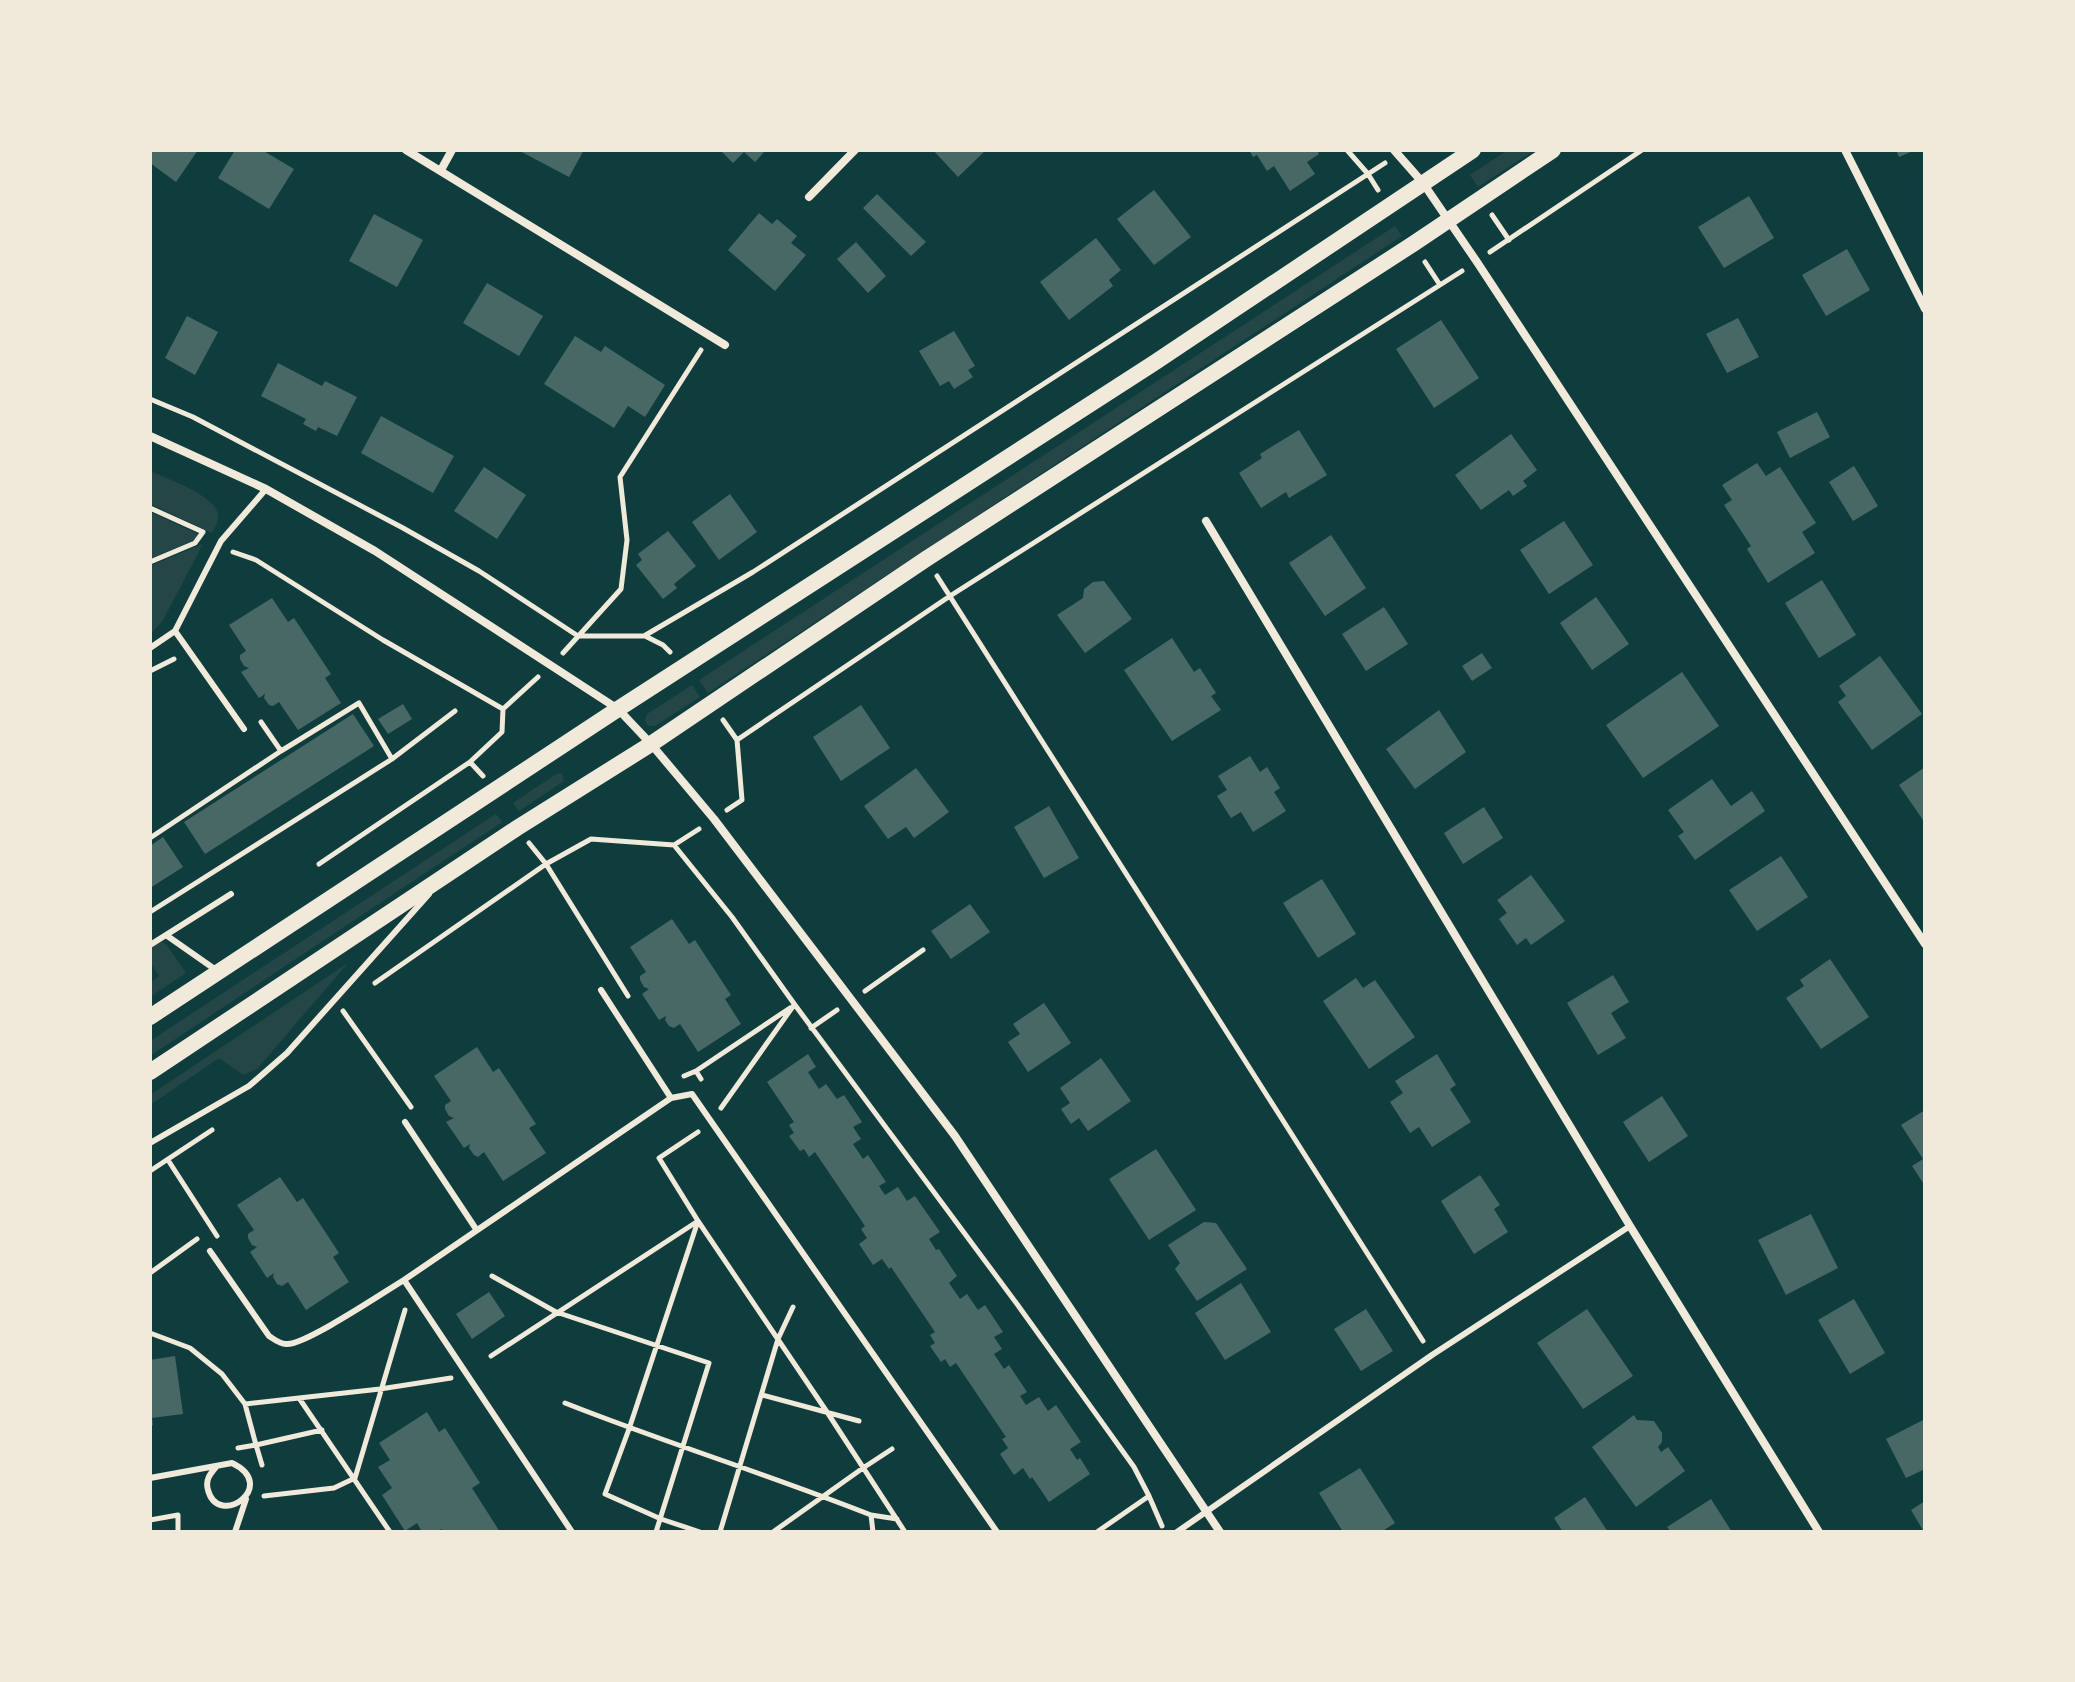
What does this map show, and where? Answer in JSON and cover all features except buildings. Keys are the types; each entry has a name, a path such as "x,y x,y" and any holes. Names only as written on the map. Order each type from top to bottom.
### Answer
{"main road":[{"path":"150,1017 618,709 1140,372 1473,150"},
{"path":"150,1072 651,744 926,559 1553,150"}],"street":[{"path":"406,150 725,345"},
{"path":"441,170 452,150"},
{"path":"809,197 855,150"},
{"path":"1394,150 1423,183 1477,262 1925,944"},
{"path":"1845,150 1925,309"},
{"path":"150,436 266,489 375,551 618,709 714,819 955,1136 1220,1532"},
{"path":"1206,521 1630,1226 1819,1532"}],"lane":[{"path":"150,648 175,631 221,541 266,489"},
{"path":"175,631 244,729"},
{"path":"150,1143 249,1086 287,1053 445,877"},
{"path":"150,945 231,894"},
{"path":"166,935 219,972"},
{"path":"601,990 671,1098"},
{"path":"210,1251 269,1336 288,1345 307,1339 404,1280 671,1098 692,1094 997,1532"},
{"path":"405,1122 476,1229"},
{"path":"1177,1532 1432,1355 1630,1226"},
{"path":"404,1280 572,1532"},
{"path":"150,1478 222,1464 232,1463 242,1468 249,1478 248,1492 235,1532"},
{"path":"216,1467 207,1487 217,1502 237,1504 248,1492"}],"path":[{"path":"644,636 753,572 1368,174 1347,150"},
{"path":"737,740 950,596 1477,262 1642,150"},
{"path":"578,636 621,589 627,540 620,477 711,336"},
{"path":"150,399 193,417 403,528 479,571 578,636 644,636 663,645"},
{"path":"150,508 203,532 195,543 150,562"},
{"path":"226,564 233,552 256,560 383,640 503,709 502,732 470,762 319,864"},
{"path":"926,559 1432,1355"},
{"path":"150,838 359,703 392,759"},
{"path":"150,912 392,759 455,711"},
{"path":"257,716 281,751"},
{"path":"366,989 546,864 591,839 674,845 732,917 1134,1467 1163,1527"},
{"path":"333,1020 348,1004"},
{"path":"696,1071 795,1005"},
{"path":"795,1005 711,1122 659,1158 905,1532"},
{"path":"342,1010 417,1117"},
{"path":"150,1171 220,1125"},
{"path":"168,1160 225,1247"},
{"path":"491,1356 698,1221"},
{"path":"698,1221 605,1494 661,1519 700,1532"},
{"path":"150,1273 200,1237 210,1251"},
{"path":"492,1276 556,1312 709,1363 656,1532"},
{"path":"720,1532 778,1339 793,1307"},
{"path":"265,1488 263,1496 334,1488 355,1478 405,1309 413,1321"},
{"path":"150,1333 190,1348 222,1374 245,1404 263,1468"},
{"path":"245,1404 453,1378 445,1367"},
{"path":"762,1395 859,1421"},
{"path":"299,1398 390,1532"},
{"path":"565,1403 629,1429 871,1515 897,1519"},
{"path":"226,1450 322,1430"},
{"path":"773,1532 892,1449"},
{"path":"1097,1532 1149,1496"},
{"path":"150,1520 178,1515 178,1532"},
{"path":"871,1515 873,1532"}],"shaded area":[{"path":"1508,150 1535,150 1478,187 1470,175"},
{"path":"1395,226 1402,236 708,693 699,680"},
{"path":"150,471 190,488 209,501 218,515 212,533 150,504"},
{"path":"150,512 198,534 195,540 150,559"},
{"path":"203,544 162,622 150,634 150,566"},
{"path":"692,685 700,697 655,726 648,726 645,721 647,714"},
{"path":"558,773 562,774 564,781 519,811 513,803"},
{"path":"496,814 502,822 150,1056 150,1041"},
{"path":"162,942 186,973 150,997 150,983 159,976 150,962 150,946"},
{"path":"348,963 257,1069 243,1075 219,1058 150,1105 150,1095"}]}
